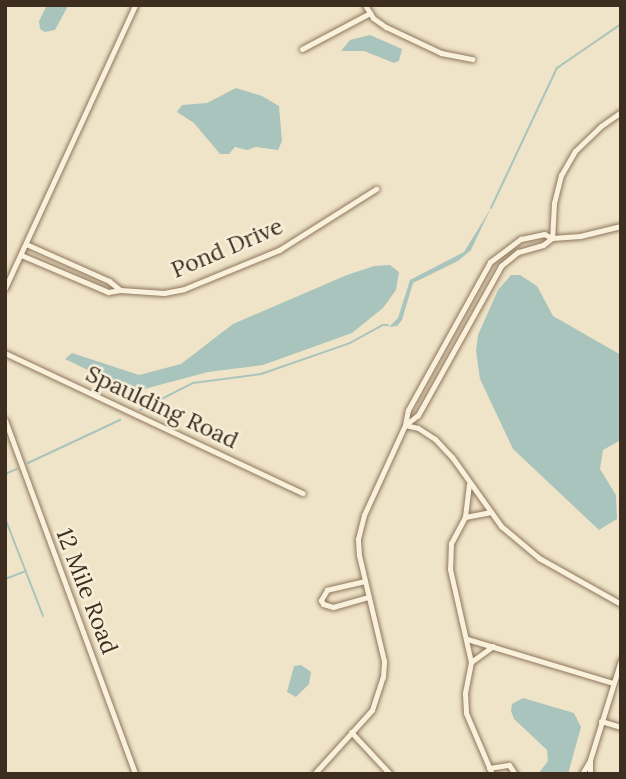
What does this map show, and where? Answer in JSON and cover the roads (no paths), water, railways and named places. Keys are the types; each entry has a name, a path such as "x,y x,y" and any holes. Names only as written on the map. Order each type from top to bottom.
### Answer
{"street":[{"path":"5,288 135,5"},
{"path":"365,5 386,27 453,57 472,59"},
{"path":"302,49 370,13"},
{"path":"405,425 418,415 501,266 519,252 543,245 552,238 554,203 561,176 575,151 601,126 621,112"},
{"name":"Pond Drive","path":"21,255 108,292 120,290 164,293 195,284 279,250 376,189"},
{"path":"314,774 372,710 383,677 384,661 358,539 364,515 405,425 416,393 490,262 520,239 544,234 552,238 580,236 621,226"},
{"name":"Pond Drive","path":"26,244 109,281 120,290"},
{"path":"63,274 67,264"},
{"name":"Spaulding Road","path":"5,353 303,493"},
{"name":"12 Mile Road","path":"5,420 135,774"},
{"path":"405,425 418,428 435,439 452,457 490,512 540,558 621,604"},
{"path":"469,484 465,517 454,533 449,553 471,662 465,693 466,713 491,771 509,765 515,774"},
{"path":"465,517 490,512"},
{"path":"365,581 327,590 321,600 323,604 332,607 369,597"},
{"path":"467,639 613,683"},
{"path":"471,662 493,646"},
{"path":"582,774 590,760 621,660"},
{"path":"601,721 621,727"},
{"path":"351,732 390,774"},
{"path":"590,760 590,774"}],"water":[{"path":"47,5 68,6 55,30 45,32 40,29 39,21"},
{"path":"370,35 402,49 399,61 394,63 364,51 341,51 350,40"},
{"path":"236,88 262,96 279,106 282,141 278,150 256,147 247,150 235,147 229,154 220,154 194,123 177,112 182,105 207,103"},
{"path":"491,208 471,250 458,261 413,283 402,320 397,326 389,327 398,318 410,280 464,252"},
{"path":"390,265 399,272 396,290 383,308 352,333 263,365 208,372 133,392 65,359 72,353 139,375 181,364 233,324 347,275 374,266"},
{"path":"511,275 520,275 537,286 553,316 621,355 621,440 603,450 600,469 616,495 617,519 599,530 513,449 480,379 476,351 478,335 498,290"},
{"path":"301,665 311,672 309,684 296,697 287,692 294,666"},
{"path":"523,698 574,713 581,727 568,774 538,774 548,761 547,750 514,719 511,711 512,704"}],"waterway":[{"path":"491,208 557,68 621,24"},
{"path":"140,410 193,383 261,374 350,343 382,325 388,325"},
{"path":"28,463 120,420"},
{"path":"5,474 17,469"},
{"path":"5,518 43,616"},
{"path":"5,579 26,571"}]}
